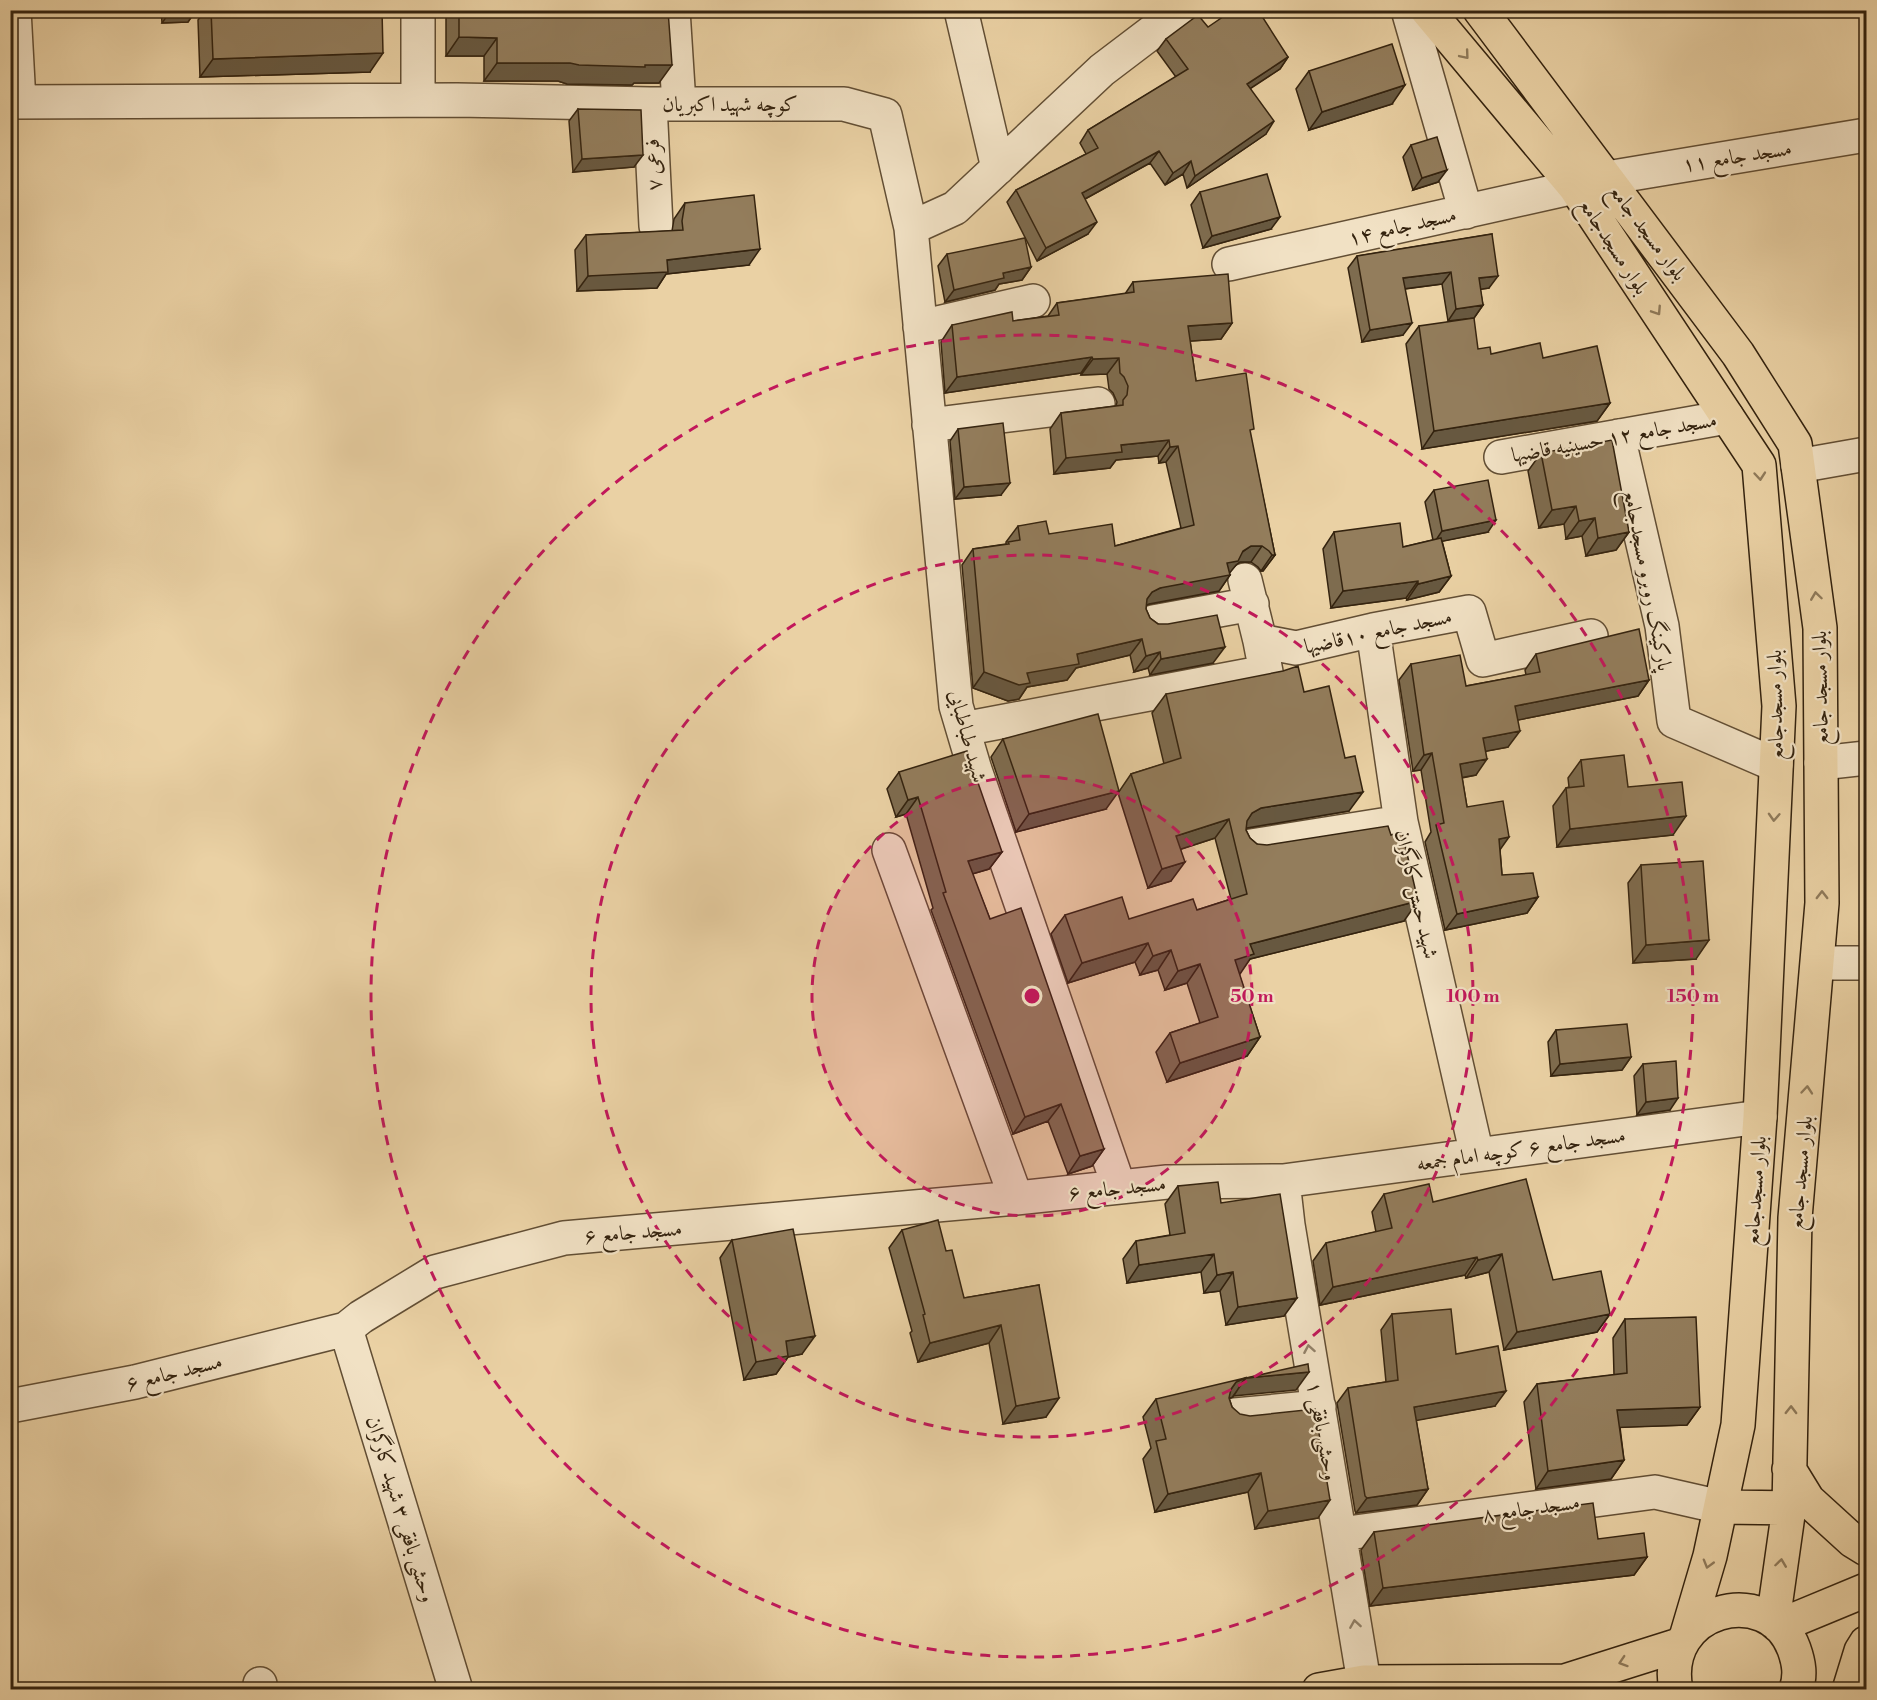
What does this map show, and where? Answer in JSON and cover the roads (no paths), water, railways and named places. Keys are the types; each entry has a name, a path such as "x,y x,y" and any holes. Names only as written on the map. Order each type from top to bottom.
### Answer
{"main road":[{"name":"بلوار مسجدجامع","path":"1427,10 1575,187 1760,465 1779,706 1760,1117 1738,1425 1710,1556 1673,1666 1676,1689"},
{"name":"بلوار مسجد جامع","path":"1480,10 1738,354 1795,444 1820,628 1822,903 1795,1218 1789,1508 1776,1624"},
{"path":"1789,1469 1808,1500 1853,1541 1866,1549"},
{"path":"1721,1507 1789,1508"},
{"path":"1776,1624 1866,1590"},
{"path":"1319,1689 1364,1682 1565,1681 1683,1640 1701,1621 1718,1613 1736,1610 1756,1613 1776,1624 1792,1642 1799,1661 1799,1681 1796,1689"},
{"path":"1849,1689 1866,1643"}],"street":[{"path":"14,10 15,102"},
{"path":"418,10 418,100"},
{"name":"فرعی ۷","path":"656,226 673,10"},
{"path":"961,10 998,168"},
{"path":"910,228 955,208 1102,70 1181,10"},
{"path":"1408,10 1466,212"},
{"name":"کوچه شهید اکبریان","path":"15,102 457,100 665,104 844,104 885,115 910,228"},
{"name":"مسجد جامع ۱۱","path":"1607,178 1866,135"},
{"name":"مسجد جامع ۱۴","path":"1229,264 1575,187"},
{"name":"شهید طباطبایی","path":"910,228 956,706 1119,1187"},
{"path":"920,327 1033,301"},
{"path":"930,425 1098,404"},
{"name":"مسجد جامع ۱۲ حسینیه قاضیها","path":"1501,457 1727,417"},
{"name":"پارکینگ روبرو مسجدجامع","path":"1618,436 1662,626 1674,721 1776,765"},
{"path":"1798,466 1866,454"},
{"path":"963,729 1266,672 1248,592 1153,622"},
{"name":"مسجد جامع ۱۰قاضیها","path":"1260,641 1296,648 1373,630 1469,612 1483,660 1591,636"},
{"name":"شهید حسن کارگران","path":"1373,630 1401,822 1477,1155"},
{"path":"1821,763 1866,758"},
{"path":"1251,846 1401,822"},
{"path":"889,850 1016,1198"},
{"path":"1818,963 1866,963"},
{"name":"مسجد جامع ۶ کوچه امام جمعه","path":"1283,1181 1760,1117"},
{"name":"مسجد جامع ۶","path":"10,1406 135,1382 346,1329 361,1317 435,1272 564,1238 1016,1198 1167,1182 1283,1181"},
{"name":"وحشی بافقی ۱","path":"1283,1181 1288,1225 1364,1682"},
{"name":"وحشی بافقی ۳ شهید کارگران","path":"346,1329 456,1689"},
{"path":"1235,1415 1319,1407"},
{"name":"مسجد جامع ۸","path":"1340,1534 1655,1492 1721,1507"}]}
